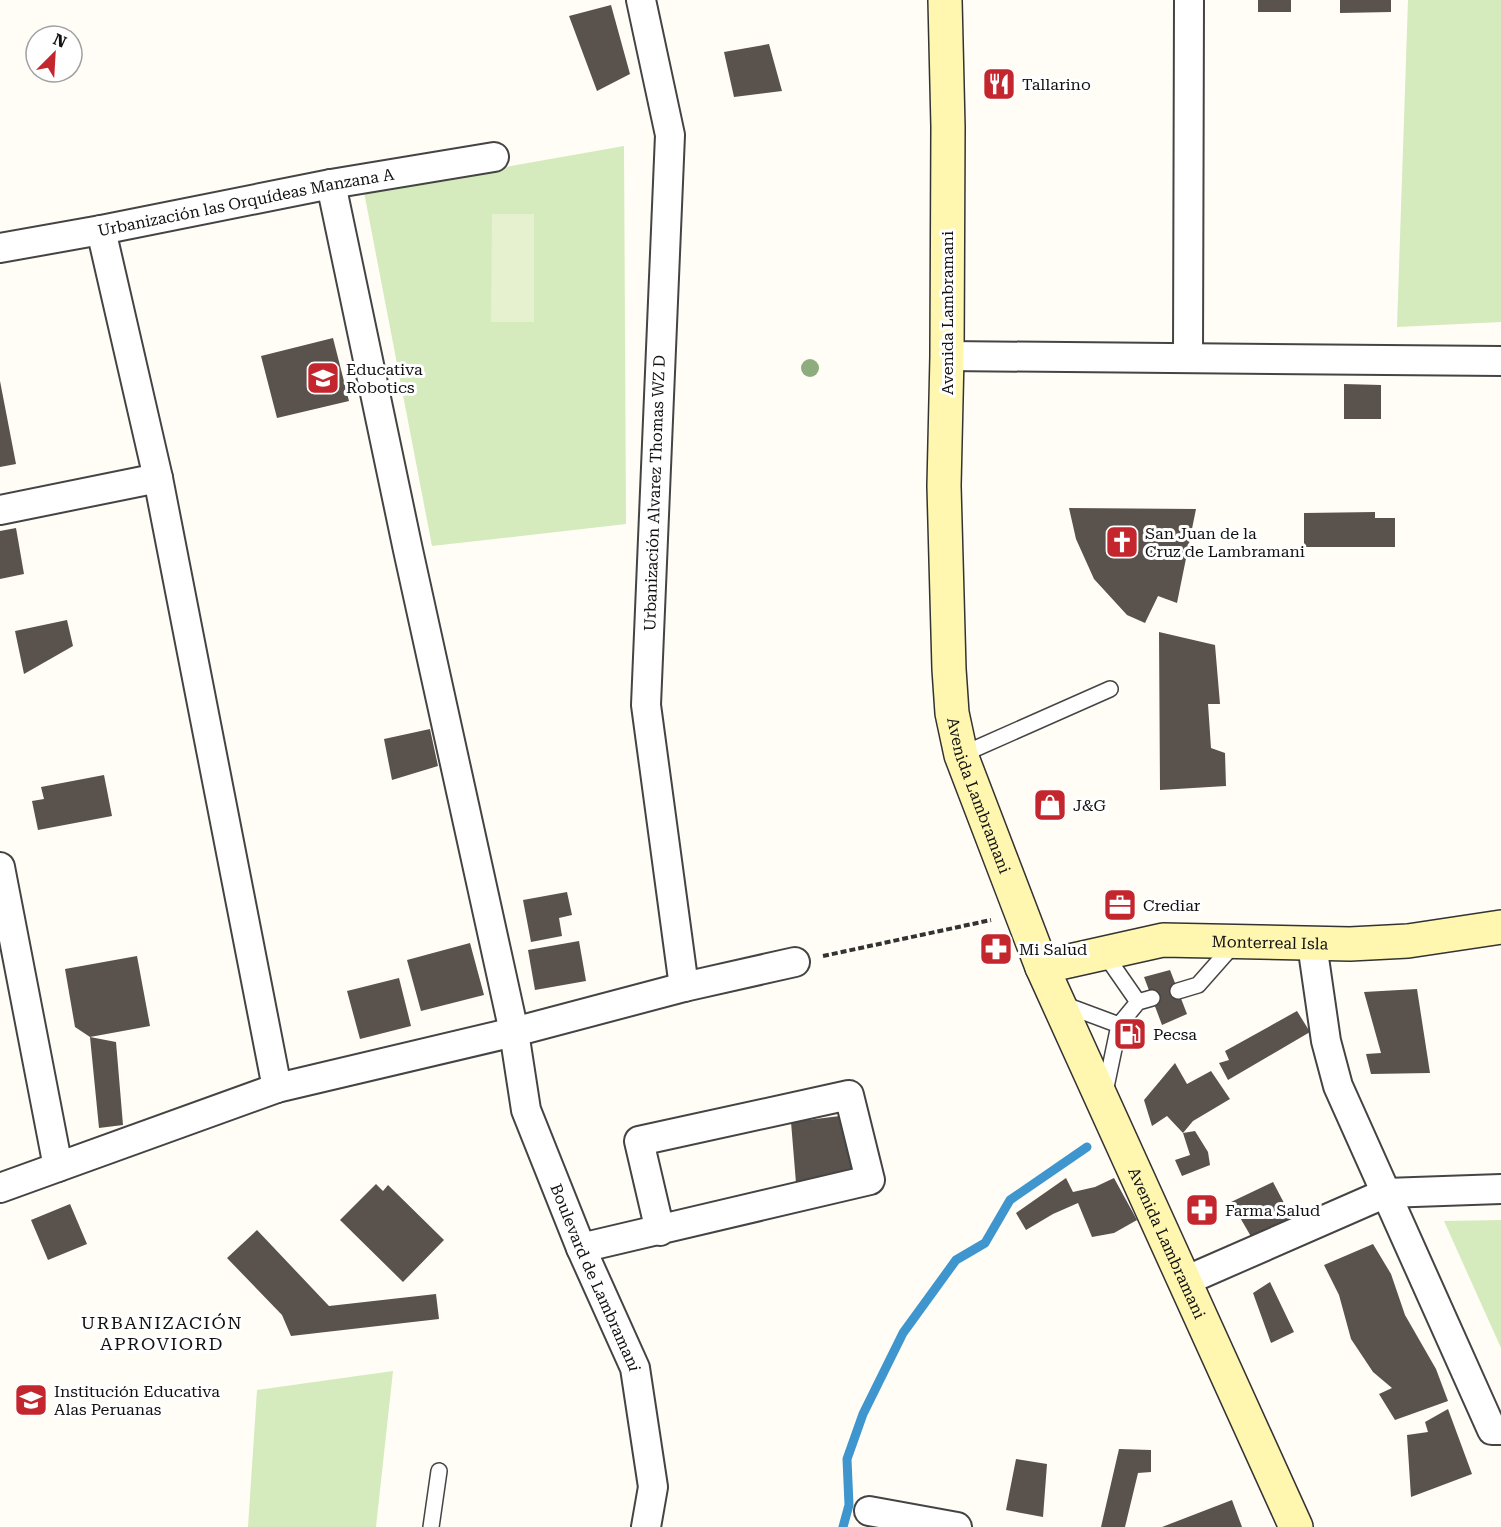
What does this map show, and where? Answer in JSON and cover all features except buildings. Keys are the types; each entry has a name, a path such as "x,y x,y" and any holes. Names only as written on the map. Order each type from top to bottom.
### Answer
{"main road":[{"name":"Avenida Lambramani","path":"945,0 948,127 944,486 949,669 952,713 961,755 1042,967 1296,1527"},
{"name":"Monterreal Isla","path":"1042,967 1163,940 1312,944 1408,941 1501,927"}],"street":[{"name":"Urbanización Alvarez Thomas WZ D","path":"642,0 670,135 646,705 684,987"},
{"path":"1188,357 1189,0"},
{"name":"Urbanización las Orquídeas Manzana A","path":"0,248 331,184 494,157"},
{"name":"Boulevard de Lambramani","path":"331,184 408,550 514,1032 526,1110 581,1248 635,1368 654,1487 646,1527"},
{"path":"101,230 158,478 277,1088"},
{"path":"947,356 1501,361"},
{"path":"0,510 158,478"},
{"path":"0,867 58,1167"},
{"path":"1312,944 1326,1041 1338,1086 1492,1430 1501,1430"},
{"path":"0,1188 277,1088 514,1032 684,987 795,962"},
{"path":"581,1248 660,1230 870,1180 849,1095 639,1141 660,1230"},
{"path":"1185,1281 1386,1193 1501,1189"},
{"path":"869,1511 957,1527"}],"lane":[{"path":"961,755 1110,689"},
{"path":"1178,991 1198,985 1238,941"},
{"path":"1103,1101 1119,1025 1145,1000 1104,953"},
{"path":"1058,1002 1119,1025"},
{"path":"431,1527 439,1471"}],"path":[{"path":"795,962 1020,914"}],"green space":[{"path":"1408,0 1501,0 1501,322 1397,327"},
{"path":"624,146 626,524 432,546 364,192"},
{"path":"492,214 534,214 534,322 491,322"},
{"path":"1501,1220 1501,1348 1444,1221"},
{"path":"393,1371 376,1527 248,1527 257,1390"}],"waterway":[{"path":"843,1527 849,1505 847,1459 863,1414 903,1333 956,1260 985,1243 1010,1200 1087,1147"}],"place":[{"name":"Tallarino","path":"999,84"},
{"name":"Educativa Robotics","path":"323,378"},
{"name":"San Juan de la Cruz de Lambramani","path":"1122,542"},
{"name":"J&G","path":"1050,805"},
{"name":"Crediar","path":"1120,905"},
{"name":"Mi Salud","path":"996,949"},
{"name":"Pecsa","path":"1130,1034"},
{"name":"Farma Salud","path":"1202,1210"},
{"name":"Institución Educativa Alas Peruanas","path":"31,1400"}],"district":[{"name":"URBANIZACIÓN APROVIORD","path":"162,1333"}]}
